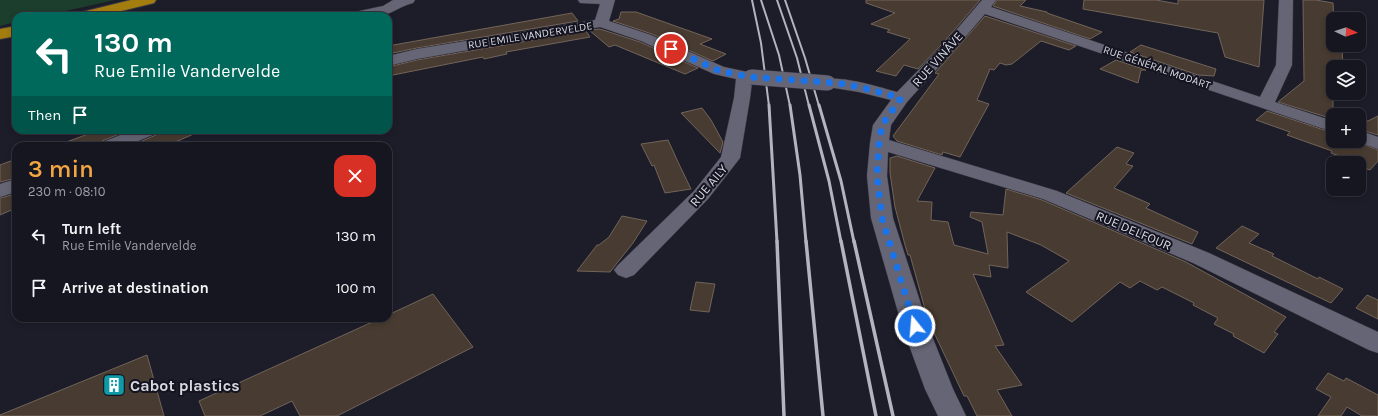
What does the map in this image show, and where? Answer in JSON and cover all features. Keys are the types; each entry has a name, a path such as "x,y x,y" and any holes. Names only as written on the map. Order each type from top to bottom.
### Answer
{"highway":[{"path":"100,12 149,0"},
{"path":"0,34 12,32"}],"street":[{"path":"376,12 387,10 401,1 408,0"},
{"path":"585,0 608,0 601,23"},
{"path":"1266,103 1284,65 1286,0"},
{"name":"RUE GÉNÉRAL MODART","path":"985,4 1326,124"},
{"name":"RUE VINÂVE","path":"952,416 939,389 915,326 882,218 877,176 879,143 882,125 901,98 950,46 985,4"},
{"name":"RUE EMILE VANDERVELDE","path":"392,60 417,54 601,23 646,38 720,71 748,76 860,87 901,98"},
{"name":"RUE AILY","path":"626,270 700,195 730,158 748,76"},
{"path":"120,142 139,134"},
{"path":"1366,139 1378,143"},
{"name":"RUE DELFOUR","path":"879,143 1050,195 1201,258 1378,343"},
{"path":"0,192 12,187"}],"green space":[{"path":"0,0 115,0 61,12 12,12 12,23 0,26"}],"building":[{"path":"866,0 980,0 944,42 918,69 904,65 896,76 876,71 910,39 887,32 890,30 871,24 895,13 866,3"},
{"path":"997,0 1026,0 1020,6 1047,12 1102,32 1090,39 993,6"},
{"path":"1084,0 1156,0 1178,4 1178,0 1264,0 1259,67 1225,57 1218,33 1083,9"},
{"path":"1303,0 1316,0 1333,3 1334,12 1326,12 1326,52 1342,52 1343,60 1326,60 1326,100 1333,100 1333,108 1326,108 1326,117 1278,102 1304,81"},
{"path":"621,12 636,12 712,39 700,44 726,54 713,61 652,34 613,21 619,19"},
{"path":"572,13 578,21 392,53 392,45"},
{"path":"985,16 1076,46 1069,50 1041,41 1012,64 1006,65 1000,63 994,70 990,69 977,100 989,104 960,157 943,152 942,155 897,141 893,136 939,74 935,73"},
{"path":"600,29 640,42 698,68 685,74 615,45 609,47 589,30"},
{"path":"586,31 590,37 506,52 507,54 484,59 483,57 392,75 392,66 417,60"},
{"path":"1141,45 1216,69 1214,76 1198,75 1130,52"},
{"path":"1116,60 1146,70 1141,70 1138,83 1100,69"},
{"path":"702,108 711,120 723,142 720,153 681,113"},
{"path":"1267,111 1326,131 1326,148 1366,148 1366,146 1378,150 1378,161 1370,170 1366,169 1366,156 1339,156 1331,153 1332,151 1287,135 1290,132 1256,120"},
{"path":"1378,116 1378,135 1366,131 1366,120 1368,121"},
{"path":"88,134 119,134 102,142 66,142"},
{"path":"194,134 175,142 139,142 156,135"},
{"path":"668,140 691,189 665,193 654,165 652,166 641,144"},
{"path":"1117,147 1134,153 1126,164 1133,166 1114,188 1150,204 1146,208 1198,232 1192,244 1066,193"},
{"path":"897,156 935,168 917,201 932,202 931,220 948,222 954,245 988,254 982,222 970,217 971,212 1003,215 1006,189 1042,200 1186,262 1286,317 1274,332 1278,334 1264,353 1233,336 1234,334 1214,324 1218,318 1193,305 1194,303 1162,287 1157,290 1140,281 1130,288 1120,282 1072,322 1026,292 1069,261 1041,245 1007,232 1008,268 989,265 991,277 973,274 1004,345 995,346 1022,385 997,390 1012,416 977,416 967,396 964,396 928,320 910,255 908,255 895,207 890,173 890,158"},
{"path":"12,160 12,179 0,182 0,165"},
{"path":"12,195 12,210 0,215 0,198"},
{"path":"622,216 647,221 633,243 610,272 577,271 597,245 609,237"},
{"path":"1242,226 1259,234 1249,243 1274,254 1272,256 1318,279 1319,277 1343,289 1331,303 1216,248"},
{"path":"696,282 715,284 709,312 690,310"},
{"path":"433,294 473,347 337,416 300,416 292,401 260,416 205,416 199,401 372,322 392,322 392,313"},
{"path":"1367,295 1378,300 1378,319 1356,308"},
{"name":"Cabot plastics","path":"147,355 164,416 0,416 0,415"},
{"path":"1328,373 1344,381 1346,378 1378,395 1378,416 1362,416 1347,407 1341,416 1318,416 1331,397 1316,389"}],"railway":[{"path":"752,0 761,43 769,106"},
{"path":"761,0 779,55 790,106"},
{"path":"777,0 797,58 809,106"},
{"path":"785,0 805,58 819,106"},
{"path":"769,105 777,242"},
{"path":"790,105 800,175 806,242"},
{"path":"809,105 829,181 841,242"},
{"path":"819,105 841,181 854,242"},
{"path":"777,241 784,416"},
{"path":"806,241 823,416"},
{"path":"841,241 876,416"},
{"path":"854,241 893,416"}],"place":[{"name":"Cabot plastics","path":"114,385"}],"route":[{"path":"671,49 720,71 751,77 771,77 837,83 860,87 901,98 882,125 879,143 877,176 882,218 915,326"}]}
